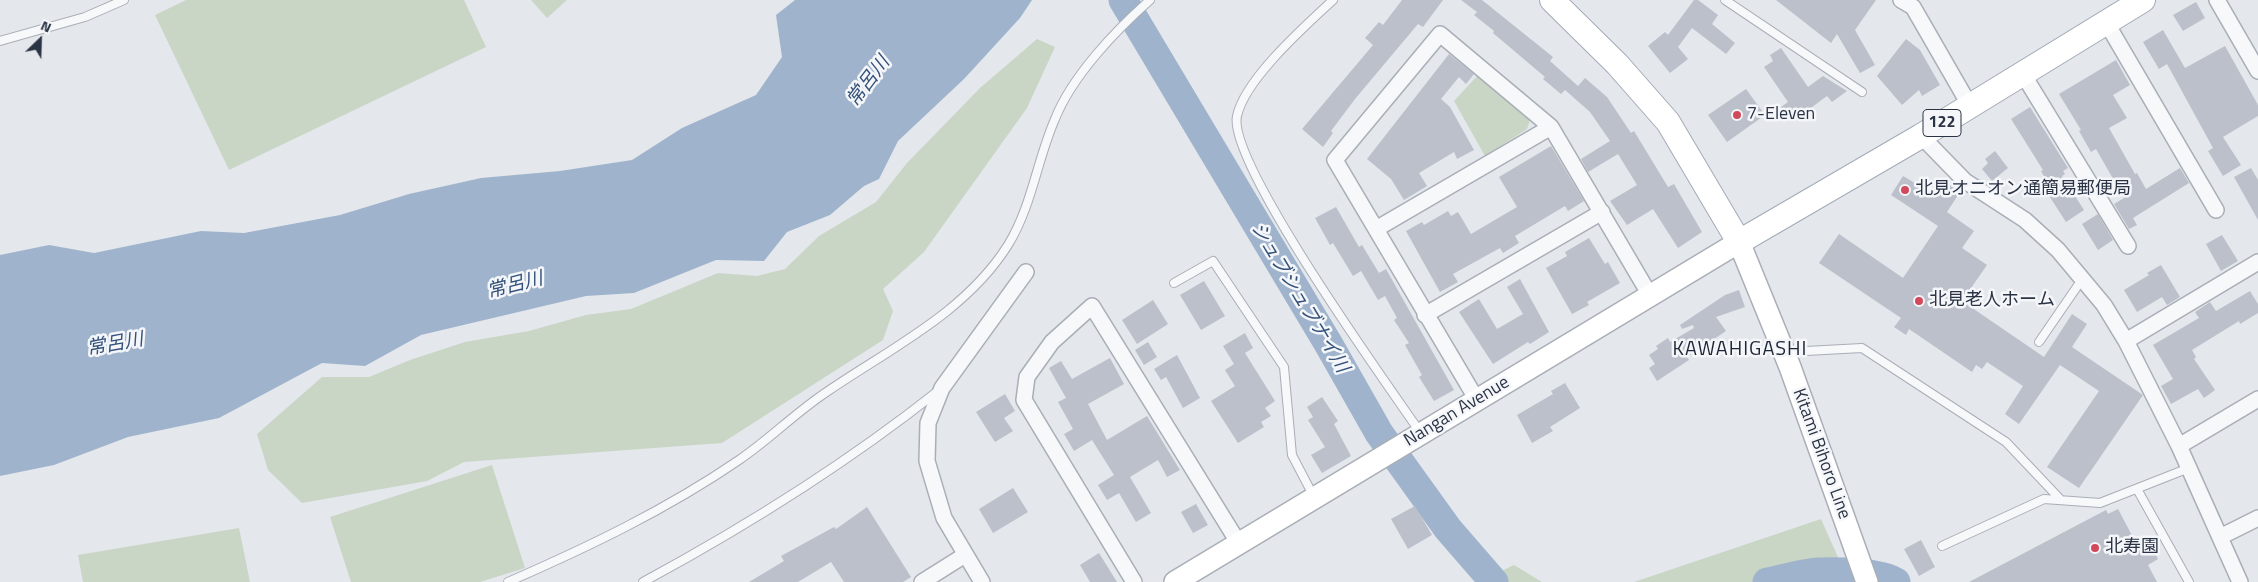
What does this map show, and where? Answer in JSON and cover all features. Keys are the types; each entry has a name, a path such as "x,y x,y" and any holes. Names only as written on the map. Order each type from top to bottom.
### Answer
{"main road":[{"path":"1552,0 1617,64 1668,122 1739,242"},
{"name":"122","path":"1739,242 1921,136 2143,0"},
{"name":"Nangan Avenue","path":"1175,582 1238,542 1651,297 1739,242"},
{"name":"Kitami Bihoro Line","path":"1739,242 1784,352 1867,582"}],"street":[{"path":"1902,0 1913,7 1970,106"},
{"path":"2217,0 2258,71"},
{"path":"2106,22 2216,210"},
{"path":"1477,400 1335,160 1440,34 1550,127 1651,297"},
{"path":"2023,74 2128,246"},
{"path":"1376,229 1550,127"},
{"path":"1921,136 1964,181 2025,220 2058,250 2104,305 2126,342 2179,446 2240,582"},
{"path":"1426,315 1602,212"},
{"path":"2126,342 2258,262"},
{"path":"982,582 944,518 927,461 928,423 942,388 1026,272"},
{"path":"1134,582 1024,400 1027,377 1052,342 1092,306 1238,542"},
{"path":"2179,446 2258,399"},
{"path":"2220,537 2258,518"},
{"path":"922,582 965,555"}],"lane":[{"path":"0,41 85,17 124,0"},
{"path":"508,582 598,542 667,504 740,460 813,401 938,318 978,284 1008,245 1027,206 1055,117 1076,81 1108,42 1150,0"},
{"path":"1333,0 1304,26 1258,78 1241,104 1237,118 1239,136 1260,182 1308,269 1415,436"},
{"path":"1725,0 1862,92"},
{"path":"1174,282 1213,261 1284,367 1292,455 1314,497"},
{"path":"2039,342 2083,278"},
{"path":"1784,352 1862,348 2006,442 2060,499"},
{"path":"643,582 775,504 889,430 942,388"},
{"path":"1942,546 2044,499 2100,503 2189,468"},
{"path":"2137,489 2189,582"}],"green space":[{"path":"186,0 464,0 486,47 229,170 155,15"},
{"path":"531,0 567,0 547,18"},
{"path":"1037,39 1055,47 1027,108 924,252 883,289 893,311 883,340 722,443 464,462 427,481 302,503 268,470 257,434 322,377 369,377 410,360 465,342 529,331 586,315 631,309 718,273 757,276 785,269 819,236 876,202 907,163 980,88"},
{"path":"1478,75 1531,117 1527,129 1485,156 1454,101"},
{"path":"492,465 525,568 480,582 351,582 330,517"},
{"path":"1821,519 1849,582 1634,582"},
{"path":"239,528 250,582 83,582 78,555"},
{"path":"1514,565 1542,582 1478,582"}],"water":[{"name":"常呂川","path":"795,0 1032,0 1020,18 964,79 898,141 879,179 864,186 830,215 787,232 764,261 716,260 634,293 586,296 421,335 365,366 322,363 219,418 128,437 54,465 0,476 0,255 49,245 94,253 201,231 244,233 340,215 409,194 481,178 560,171 632,160 682,128 756,95 782,57 776,15"}],"building":[{"path":"1402,0 1443,0 1423,27 1418,24 1355,99 1331,131 1333,133 1323,147 1302,129 1373,45 1365,38 1379,22 1383,25"},
{"path":"1461,0 1482,0 1553,57 1550,61 1578,86 1585,78 1607,97 1631,133 1634,131 1668,187 1674,184 1702,232 1678,248 1653,209 1627,225 1610,201 1637,185 1618,154 1588,172 1581,159 1610,141 1590,112 1565,90 1561,94 1543,79 1545,77 1493,33 1494,31 1474,15 1477,12"},
{"path":"1694,0 1698,0 1718,15 1712,24 1735,43 1726,54 1692,28 1678,47 1688,59 1670,73 1648,46 1665,32 1668,35"},
{"path":"1776,0 1876,0 1855,30 1875,65 1860,73 1837,34 1831,43"},
{"path":"2196,2 2205,18 2183,31 2173,15"},
{"path":"2163,30 2185,68 2225,46 2258,105 2258,116 2223,137 2241,165 2223,176 2208,151 2213,148 2167,64 2159,69 2143,42"},
{"path":"1906,39 1920,50 1940,85 1922,96 1919,90 1902,105 1877,76"},
{"path":"1781,48 1808,87 1823,76 1847,91 1832,102 1827,96 1792,122 1781,107 1788,102 1764,67 1773,61 1770,55"},
{"path":"1449,54 1474,74 1466,84 1459,77 1441,99 1450,107 1474,150 1457,159 1454,152 1419,173 1427,186 1404,200 1391,179 1367,159"},
{"path":"2116,60 2130,85 2113,95 2127,118 2109,128 2135,174 2137,173 2146,189 2180,168 2189,183 2133,218 2137,225 2129,229 2114,204 2124,198 2096,149 2091,152 2079,131 2081,130 2059,94"},
{"name":"7-Eleven","path":"1746,89 1765,115 1727,142 1708,115"},
{"path":"2030,107 2068,168 2063,171 2065,174 2062,176 2084,210 2066,222 2046,191 2051,188 2041,171 2043,170 2011,119"},
{"path":"1551,146 1584,201 1568,211 1565,206 1515,236 1519,243 1503,253 1500,248 1453,274 1458,282 1440,292 1406,231 1422,222 1424,225 1448,211 1451,216 1458,212 1471,234 1517,207 1499,177"},
{"path":"1995,151 2008,168 1992,181 1982,169 1988,163 1985,159"},
{"path":"2251,168 2258,180 2258,220 2234,177"},
{"path":"1903,176 1932,193 1941,179 1960,192 1947,212 1974,231 1962,248 1987,265 1962,301 2044,357 2072,314 2087,324 2072,347 2143,395 2079,488 2047,467 2099,391 2060,365 2019,424 2005,414 2023,386 1987,362 1982,369 1976,365 1972,372 1909,329 1906,335 1894,327 1901,318 1819,263 1839,234 1903,278 1938,226 1891,195"},
{"path":"1336,207 1359,247 1362,245 1379,273 1386,269 1454,390 1434,401 1419,377 1422,375 1405,345 1409,343 1394,320 1397,318 1385,296 1378,300 1361,271 1353,276 1333,243 1330,245 1315,218"},
{"path":"2098,214 2113,240 2098,250 2082,224"},
{"path":"2222,235 2238,261 2221,271 2206,244"},
{"path":"1589,238 1605,264 1608,262 1620,283 1587,302 1589,305 1572,314 1546,268 1567,256 1565,252"},
{"path":"2161,265 2180,297 2167,305 2162,297 2137,312 2124,290 2149,275 2147,273"},
{"path":"1520,279 1549,332 1530,344 1528,342 1493,364 1459,312 1479,299 1497,329 1523,314 1507,287"},
{"path":"1204,281 1225,316 1201,330 1180,295"},
{"path":"1739,290 1745,307 1716,317 1726,331 1687,357 1689,360 1657,381 1649,368 1655,364 1649,355 1658,349 1656,346 1668,338 1670,342 1694,328 1693,325 1682,329 1680,325 1725,295"},
{"path":"2250,291 2258,304 2258,313 2240,324 2239,321 2192,350 2196,357 2194,359 2215,390 2204,398 2198,389 2171,404 2161,386 2173,379 2153,345 2199,318 2195,312 2210,302 2216,311"},
{"path":"1153,300 1168,324 1137,344 1122,320"},
{"path":"1245,333 1253,348 1245,353 1275,401 1265,408 1271,416 1261,422 1264,427 1238,443 1211,401 1235,386 1225,370 1234,364 1223,346"},
{"path":"1148,342 1157,357 1144,365 1135,350"},
{"path":"1177,355 1200,398 1183,408 1166,377 1161,380 1154,369"},
{"path":"1110,358 1124,384 1088,404 1107,440 1147,416 1180,470 1167,477 1158,460 1130,477 1151,513 1136,522 1119,493 1107,500 1098,485 1114,475 1092,440 1074,451 1064,434 1073,429 1058,402 1066,398 1049,368 1061,361 1072,379"},
{"path":"1565,383 1580,408 1550,427 1553,431 1532,443 1517,415 1553,394 1551,391"},
{"path":"1005,394 1015,411 1004,418 1013,431 995,442 976,412"},
{"path":"1322,397 1338,421 1334,424 1351,456 1322,473 1311,455 1325,447 1308,420 1313,417 1307,407"},
{"path":"1013,488 1028,512 993,533 979,509"},
{"path":"1196,504 1208,525 1193,533 1181,512"},
{"path":"1415,506 1432,535 1408,549 1391,519"},
{"path":"867,507 911,577 903,582 844,582 831,562 798,582 749,582 784,561 781,556 834,527 836,529"},
{"name":"北寿園","path":"2118,509 2136,543 2147,537 2149,542 2152,540 2159,553 2156,555 2158,559 2148,565 2157,582 1969,582 2106,510 2108,514"},
{"path":"1921,540 1935,567 1919,576 1904,549"},
{"path":"1099,553 1117,582 1090,582 1080,565"}],"waterway":[{"name":"シュブシュブナイ川","path":"1123,0 1329,345 1379,433 1448,529 1494,582"},
{"name":"シュブシュブナイ川","path":"1767,582 1818,572 1870,574 1896,582"}],"place":[{"name":"7-Eleven","path":"1737,115"},
{"name":"北見オニオン通簡易郵便局","path":"1905,190"},
{"name":"北見老人ホーム","path":"1919,301"},
{"name":"北寿園","path":"2095,548"}],"district":[{"name":"KAWAHIGASHI","path":"1740,350"}]}
